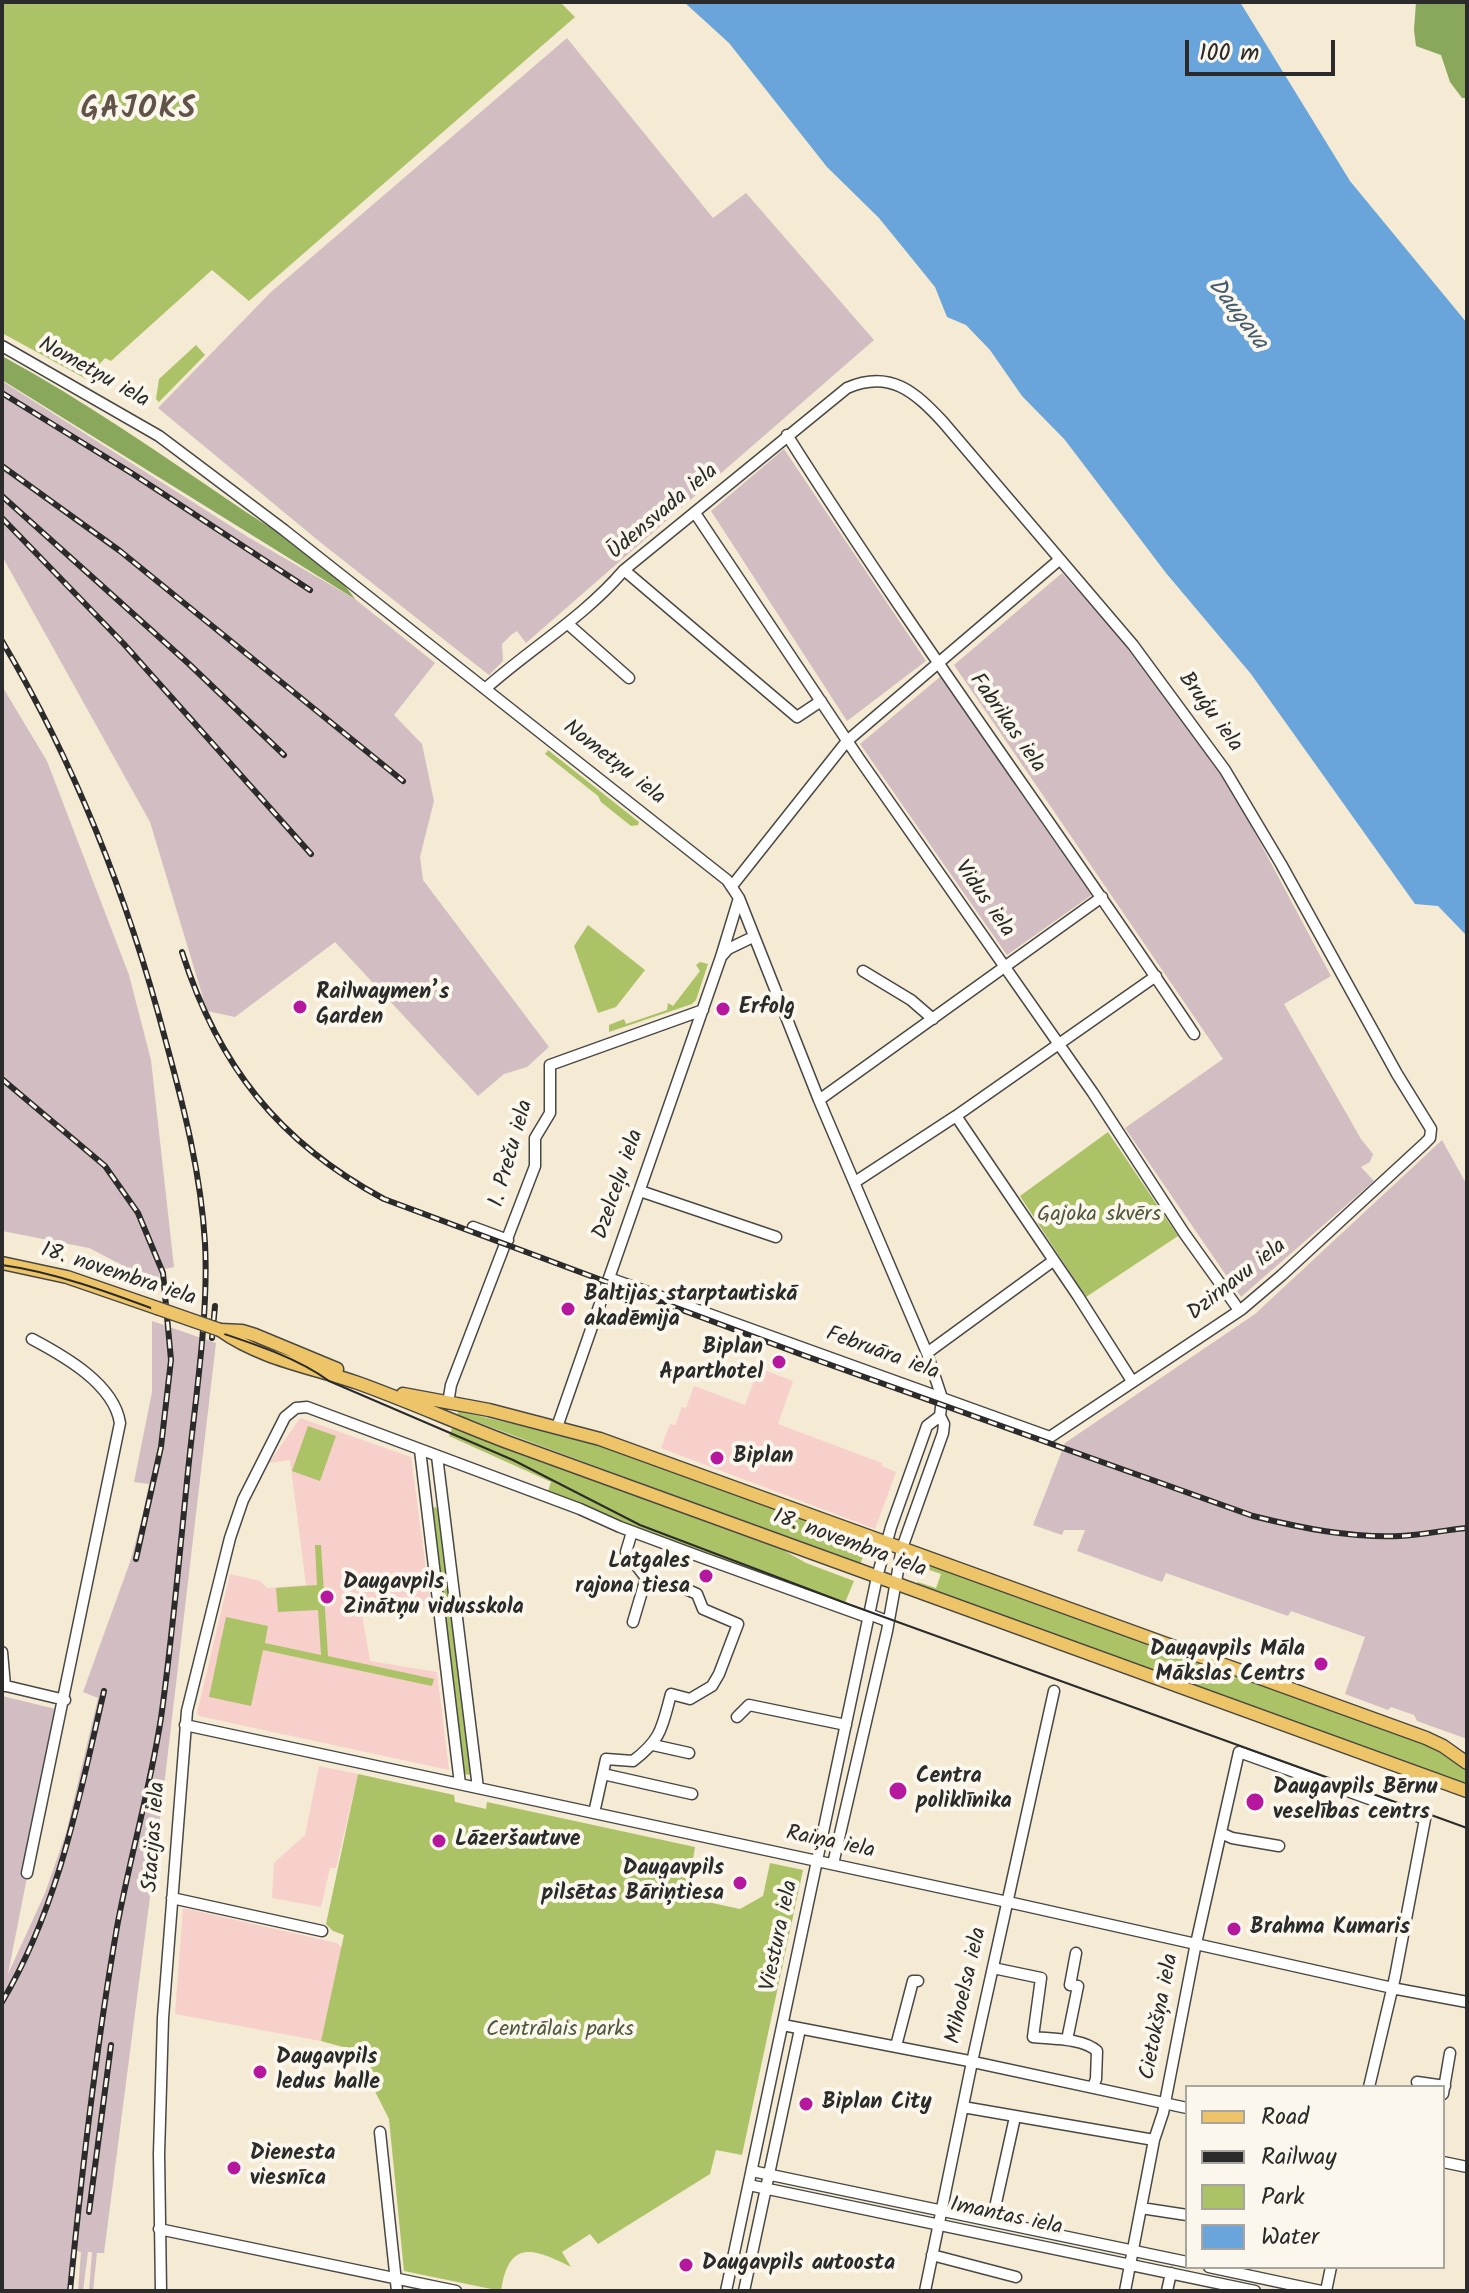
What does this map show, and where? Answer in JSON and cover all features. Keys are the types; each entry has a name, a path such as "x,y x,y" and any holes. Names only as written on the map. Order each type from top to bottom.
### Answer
{"main road":[{"name":"18. novembra iela","path":"2,1263 67,1277 220,1330 255,1335 386,1389 557,1427 627,1448 1426,1738 1467,1763"},
{"name":"18. novembra iela","path":"220,1330 239,1344 363,1385 507,1442 1467,1791"}],"street":[{"name":"Nometņu iela","path":"2,346 159,436 623,797 732,886 927,1353 942,1398 940,1416 944,1424 943,1433 902,1548"},
{"name":"Ūdensvada iela","path":"485,689 518,660 568,624 607,590 624,570 787,435 847,388 863,381 876,380"},
{"name":"Bruģu iela","path":"876,380 895,384 921,398 1144,659 1225,770 1431,1129 1431,1134"},
{"name":"Fabrikas iela","path":"787,435 858,546 1194,1034"},
{"name":"Vidus iela","path":"695,513 847,741 1058,1042 1184,1233 1239,1310"},
{"path":"732,886 847,741 1059,560"},
{"path":"624,570 797,717 821,701"},
{"path":"568,624 629,678"},
{"path":"819,1100 1102,897"},
{"name":"Dzelceļu iela","path":"557,1427 739,898"},
{"path":"721,957 728,949 753,937"},
{"path":"863,971 911,1000 933,1019"},
{"path":"855,1182 956,1116 1156,976"},
{"name":"1. Preču iela","path":"448,1403 451,1385 535,1166 535,1138 550,1113 550,1065 703,1010"},
{"path":"956,1116 1132,1381"},
{"name":"Dzirnavu iela","path":"1050,1437 1239,1310 1303,1256 1424,1144 1431,1134"},
{"path":"640,1191 776,1237"},
{"path":"473,1227 508,1240"},
{"path":"927,1353 1053,1261"},
{"name":"Februāra iela","path":"609,1278 1050,1437"},
{"path":"27,1873 120,1423 119,1411 93,1378 65,1356 32,1339"},
{"name":"Stacijas iela","path":"161,2291 159,2103 185,1725 230,1538 243,1500 273,1437 285,1417 296,1408 307,1407 420,1450"},
{"name":"Nometņu iela","path":"886,1542 927,1426 940,1416"},
{"path":"460,1784 420,1450 580,1509 632,1532 867,1617 887,1621"},
{"path":"437,1456 478,1788"},
{"path":"426,1504 442,1502"},
{"path":"632,1532 626,1552 646,1578 633,1622"},
{"name":"Viestura iela","path":"726,2291 867,1617 886,1542"},
{"path":"833,1864 902,1548"},
{"path":"594,1813 606,1759 633,1761 653,1745 661,1731 671,1694 690,1699 712,1686 738,1624 703,1609 697,1594 679,1586"},
{"path":"2,1652 3,1686 65,1700"},
{"name":"Mihoelsa iela","path":"925,2291 1054,1691"},
{"path":"737,1717 749,1705 846,1725"},
{"name":"Raiņa iela","path":"185,1725 1467,2002"},
{"path":"653,1745 689,1753"},
{"name":"Cietokšņa iela","path":"1125,2291 1154,2140 1165,2104 1239,1752 1425,1819 1393,1988"},
{"path":"603,1774 692,1794"},
{"path":"1221,1833 1232,1838 1279,1846"},
{"path":"172,1898 322,1931"},
{"path":"1067,2040 1078,1986 1070,1985 1076,1953"},
{"path":"993,1968 1041,1978 1033,2037 1067,2040 1093,2047 1097,2051 1093,2087"},
{"path":"896,2046 913,1981 918,1981"},
{"path":"1369,2085 1393,1988"},
{"path":"783,2025 1185,2108"},
{"path":"744,2291 800,2029"},
{"path":"1445,2085 1450,2053"},
{"path":"1417,2082 1427,2085"},
{"path":"963,2107 1154,2140"},
{"path":"992,2221 1015,2117"},
{"path":"380,2132 397,2291"},
{"path":"1445,2162 1467,2167"},
{"name":"Imantas iela","path":"752,2171 1185,2262"},
{"name":"Imantas iela","path":"749,2185 1255,2291"},
{"path":"1141,2208 1185,2215"},
{"path":"159,2229 456,2291"},
{"path":"932,2255 1016,2277"},
{"path":"1226,2269 1252,2272 1324,2291 1330,2269"},
{"path":"1167,2291 1171,2273"}],"shaded area":[{"path":"567,38 713,218 746,193 874,340 526,643 517,631 511,635 502,644 503,661 489,675 320,542 158,408 271,292"},
{"path":"2,381 248,537 355,599 435,663 394,715 422,744 434,801 420,857 423,880 549,1047 527,1067 504,1074 478,1096 335,942 235,1017 207,1011 150,822 2,556"},
{"path":"784,449 926,661 847,721 711,511"},
{"path":"1062,573 1153,674 1222,771 1331,976 1284,1004 1361,1139 1373,1154 1370,1162 1361,1167 1374,1181 1241,1297 1125,1128 1223,1059 954,665"},
{"path":"941,676 1093,894 1007,955 860,744"},
{"path":"2,686 47,761 129,975 151,1060 174,1267 160,1270 159,1284 89,1248 2,1231"},
{"path":"1442,1140 1467,1185 1467,1739 1417,1721 1414,1715 1391,1707 1388,1710 1345,1694 1365,1637 1291,1611 1288,1616 1166,1573 1162,1582 1077,1551 1085,1530 1064,1530 1062,1535 1033,1525 1065,1443 1255,1314"},
{"path":"152,1321 216,1343 161,1812 104,2253 97,2253 93,2291 89,2291 92,2252 88,2252 83,2291 78,2291 81,2252 77,2251 72,2291 2,2291 2,1696 60,1710 8,1974 45,1893 66,1833 98,1698 83,1692 130,1562 141,1522 149,1484 134,1482 152,1392"},
{"path":"759,1368 793,1381 778,1424 882,1463 882,1466 896,1472 875,1529 661,1448 670,1424 675,1425 682,1407 686,1408 694,1386 745,1405"},
{"name":"Daugavpils Zinātņu vidusskola","path":"300,1418 411,1457 431,1606 362,1614 370,1661 437,1672 449,1770 199,1716 197,1713 230,1574 260,1581 267,1588 306,1585 290,1460 269,1463"},
{"path":"319,1766 358,1774 336,1868 330,1868 321,1907 272,1898 274,1863 305,1835"},
{"path":"183,1908 337,1943 342,1948 321,2041 175,2014"}],"green space":[{"path":"2,2 560,2 575,17 249,301 212,270 111,361 105,358 86,379 2,333"},
{"path":"1416,2 1467,2 1467,98 1462,98 1450,82 1441,55 1416,46"},
{"path":"196,345 205,355 159,402 156,399 159,379"},
{"path":"2,356 93,410 285,538 333,574 355,599 2,380"},
{"path":"548,750 639,822 638,825 631,826 601,802 598,796 545,754"},
{"path":"588,925 645,970 616,1007 598,1013 574,946"},
{"path":"700,962 708,964 692,1004 609,1032 609,1025 624,1019 626,1024 667,1010 668,1003 673,1006 700,971 696,965"},
{"name":"Gajoka skvērs","path":"1108,1132 1178,1236 1086,1297 1020,1196"},
{"path":"458,1411 594,1443 868,1542 860,1565 457,1417"},
{"path":"308,1426 336,1436 320,1481 292,1471"},
{"path":"453,1426 783,1550 806,1563 854,1581 844,1605 637,1528 548,1491 551,1482 449,1436"},
{"path":"435,1507 438,1509 471,1775 464,1774 431,1510"},
{"path":"315,1545 321,1545 328,1656 434,1679 432,1686 263,1650 251,1706 209,1697 226,1617 268,1626 265,1643 321,1655 318,1610 278,1612 276,1588 317,1585"},
{"path":"918,1560 1414,1740 1443,1753 1467,1772 1467,1784 915,1585 918,1582 936,1588 941,1574 921,1567"},
{"name":"Centrālais parks","path":"358,1774 454,1795 455,1802 486,1809 487,1802 695,1847 689,1882 703,1901 740,1909 763,1896 770,1863 803,1870 742,2155 716,2150 710,2174 598,2244 590,2234 562,2252 571,2267 545,2255 525,2252 510,2263 501,2291 404,2271 389,2119 354,2050 321,2041 344,1935 326,1924"}],"water":[{"name":"Daugava","path":"684,2 1240,2 1350,181 1467,323 1467,936 1438,906 1415,904 1251,674 1166,573 1065,440 1022,396 990,350 966,325 947,317 935,287 879,218 827,167 729,43"}],"tram line":[{"path":"2,1265 73,1281 262,1347 297,1362 329,1381 513,1460 640,1525 848,1604 1467,1828"}],"railway":[{"path":"2,393 310,590"},
{"path":"2,466 120,551 403,781"},
{"path":"2,496 189,664 284,755"},
{"path":"2,518 123,643 311,854"},
{"path":"2,641 54,737 118,886 151,989 185,1116 196,1166 205,1243 203,1331 165,1689 109,1972 70,2291"},
{"path":"182,952 214,1030 257,1096 283,1126 313,1152 346,1177 384,1199 800,1354 1253,1516 1344,1534 1408,1535 1467,1528"},
{"path":"2,1079 105,1166 138,1213 163,1273 171,1360 161,1447 136,1559"},
{"path":"212,1338 215,1306"},
{"path":"2,2002 22,1965 53,1890 76,1811 104,1691"},
{"path":"89,2212 111,2045"}],"place":[{"name":"Railwaymen’s Garden","path":"300,1007"},
{"name":"Erfolg","path":"723,1009"},
{"name":"Baltijas starptautiskā akadēmija","path":"568,1309"},
{"name":"Biplan Aparthotel","path":"779,1362"},
{"name":"Biplan","path":"717,1458"},
{"name":"Latgales rajona tiesa","path":"706,1576"},
{"name":"Daugavpils Zinātņu vidusskola","path":"327,1597"},
{"name":"Daugavpils Māla Mākslas Centrs","path":"1321,1664"},
{"name":"Centra poliklīnika","path":"898,1791"},
{"name":"Daugavpils Bērnu veselības centrs","path":"1255,1802"},
{"name":"Lāzeršautuve","path":"439,1841"},
{"name":"Daugavpils pilsētas Bāriņtiesa","path":"740,1883"},
{"name":"Brahma Kumaris","path":"1234,1929"},
{"name":"Daugavpils ledus halle","path":"260,2072"},
{"name":"Biplan City","path":"806,2104"},
{"name":"Dienesta viesnīca","path":"234,2168"},
{"name":"Daugavpils autoosta","path":"686,2265"}],"district":[{"name":"GAJOKS","path":"139,112"}]}
